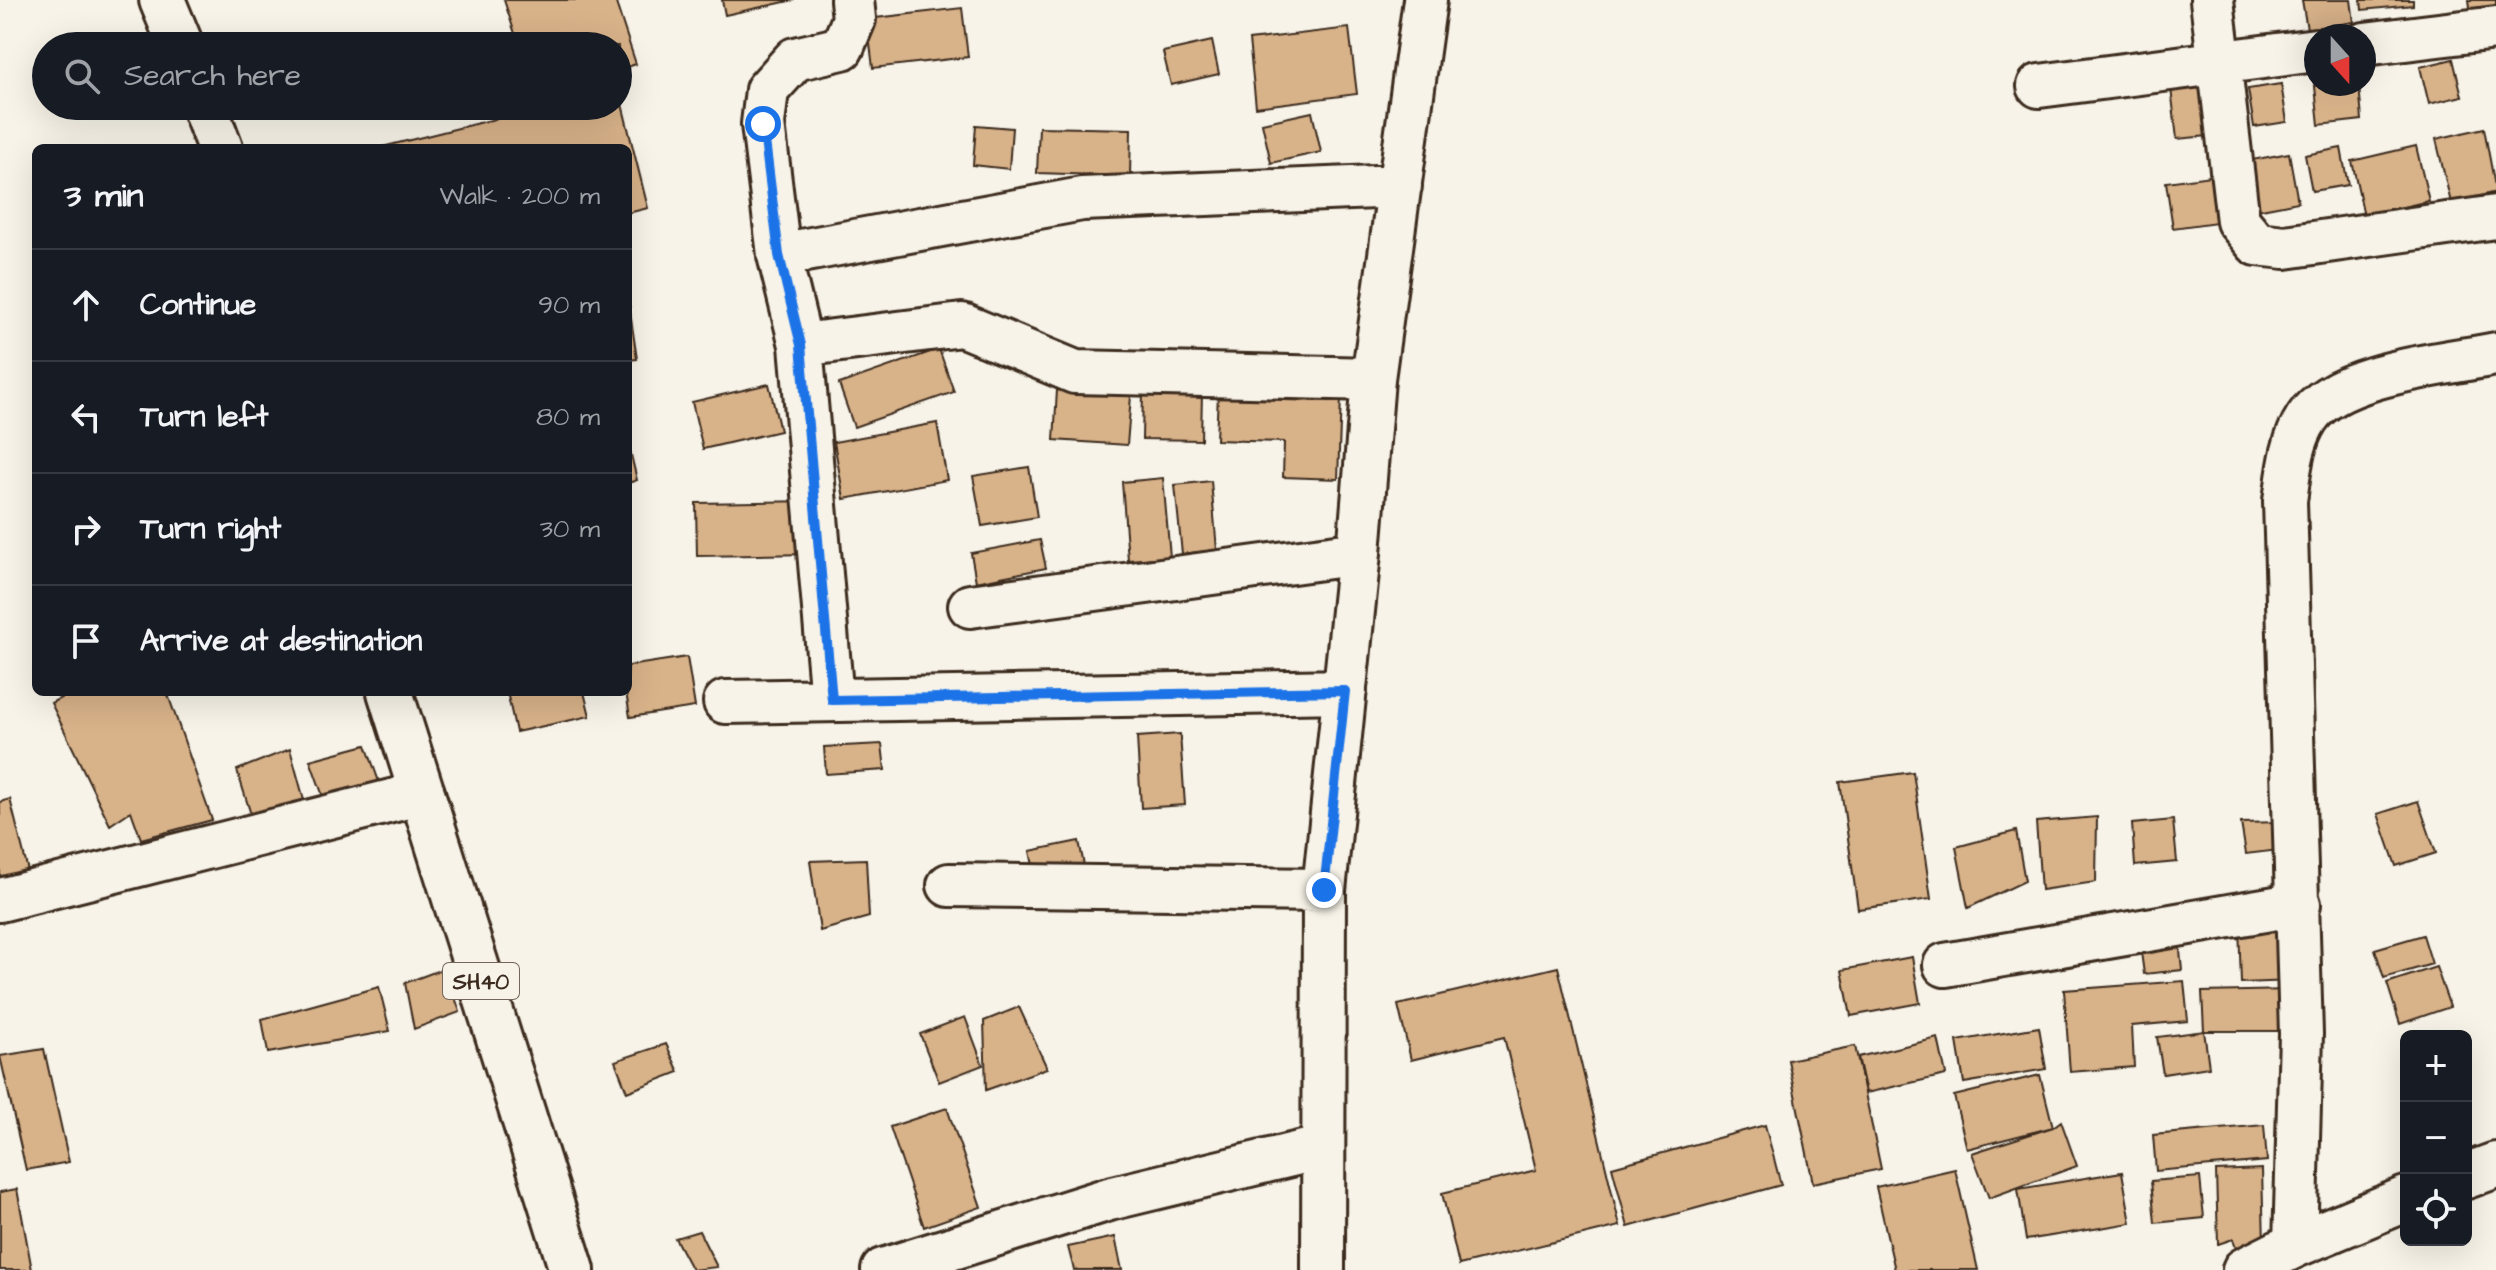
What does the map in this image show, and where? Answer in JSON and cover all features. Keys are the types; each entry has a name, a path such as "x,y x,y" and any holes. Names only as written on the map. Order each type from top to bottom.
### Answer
{"main road":[{"path":"162,0 175,32"},
{"path":"209,120 218,144"},
{"name":"SH40","path":"391,696 572,1270"},
{"path":"2471,1174 2496,1165"},
{"path":"2245,1270 2295,1245 2400,1201"}],"street":[{"path":"832,700 801,345 779,255 763,124 767,90 795,59 842,48 854,19 852,0"},
{"path":"1323,1270 1320,1148 1324,890 1359,553 1373,379 1425,0"},
{"path":"2212,0 2238,221 2257,244 2285,247 2496,217"},
{"path":"2376,43 2496,28"},
{"path":"2039,86 2304,52"},
{"path":"779,255 1082,199 1400,186"},
{"path":"801,345 962,325 1075,372 1373,379"},
{"path":"2295,1245 2301,1034 2285,501 2292,454 2307,417 2335,393 2368,381 2496,354"},
{"path":"970,606 1359,553"},
{"path":"725,702 1345,691"},
{"path":"0,900 423,793"},
{"path":"949,885 1324,890"},
{"path":"1945,965 2299,904"},
{"path":"883,1270 1109,1199 1320,1148"}],"building":[{"path":"504,0 615,0 626,32 514,32"},
{"path":"722,0 794,0 725,15"},
{"path":"2302,0 2351,0 2354,22 2306,24"},
{"path":"2361,0 2413,0 2413,5 2362,10"},
{"path":"2469,0 2496,0 2496,10 2471,14"},
{"path":"962,8 968,57 873,68 867,19"},
{"path":"1349,28 1357,94 1256,107 1249,40"},
{"path":"1212,41 1219,74 1171,85 1163,52"},
{"path":"2453,59 2462,96 2429,104 2420,67"},
{"path":"2201,84 2208,136 2177,139 2171,88"},
{"path":"2281,84 2287,122 2254,127 2248,89"},
{"path":"2316,96 2360,96 2362,120 2319,125"},
{"path":"1312,112 1321,152 1271,163 1262,123"},
{"path":"491,120 626,120 632,144 394,144"},
{"path":"976,125 1012,128 1009,169 973,165"},
{"path":"1039,127 1131,129 1130,176 1037,173"},
{"path":"2484,128 2496,192 2451,203 2436,139"},
{"path":"632,144 648,208 632,212"},
{"path":"2416,146 2429,201 2364,216 2352,161"},
{"path":"2341,148 2348,185 2312,191 2305,155"},
{"path":"2289,153 2298,202 2256,210 2247,161"},
{"path":"2210,176 2217,222 2173,228 2166,182"},
{"path":"632,325 637,359 632,360"},
{"path":"939,349 954,392 854,427 839,384"},
{"path":"769,384 780,431 703,449 692,402"},
{"path":"1057,390 1131,396 1127,445 1054,440"},
{"path":"1143,391 1202,392 1201,440 1142,439"},
{"path":"1218,393 1341,396 1338,479 1283,477 1284,442 1216,440"},
{"path":"937,423 947,480 844,499 834,442"},
{"path":"632,459 637,480 632,482"},
{"path":"1029,467 1037,517 982,526 973,476"},
{"path":"1163,478 1170,557 1128,560 1122,482"},
{"path":"1211,481 1217,550 1182,554 1175,485"},
{"path":"813,501 813,554 697,556 696,503"},
{"path":"1040,540 1046,568 976,582 971,553"},
{"path":"687,657 695,707 630,717 627,696 632,696 632,665"},
{"path":"64,696 168,696 212,820 141,839 131,811 110,825 51,703"},
{"path":"508,696 585,696 590,716 516,732"},
{"path":"1180,734 1185,805 1141,808 1137,737"},
{"path":"882,744 885,770 826,774 824,747"},
{"path":"366,745 383,793 328,810 310,760"},
{"path":"290,749 304,800 253,821 237,770"},
{"path":"1913,772 1931,899 1858,909 1840,782"},
{"path":"10,799 29,875 0,883 0,802"},
{"path":"2418,801 2436,853 2396,866 2378,814"},
{"path":"2097,817 2096,882 2041,890 2036,822"},
{"path":"2173,820 2177,862 2135,866 2132,824"},
{"path":"2284,822 2288,849 2246,854 2241,823"},
{"path":"2016,831 2025,881 1968,908 1956,847"},
{"path":"1079,841 1086,875 1037,885 1030,851"},
{"path":"866,859 869,917 820,931 810,861"},
{"path":"2291,906 2294,981 2241,983 2239,925"},
{"path":"2423,935 2432,964 2384,978 2375,949"},
{"path":"2179,941 2182,970 2144,974 2140,945"},
{"path":"1912,957 1920,1003 1851,1016 1842,970"},
{"path":"1558,967 1620,1226 1459,1265 1442,1193 1536,1170 1504,1037 1411,1060 1398,1005"},
{"path":"2436,967 2450,1007 2400,1024 2387,983"},
{"path":"445,968 460,1012 414,1029 405,983"},
{"path":"2184,981 2188,1021 2132,1026 2134,1067 2070,1072 2064,990"},
{"path":"379,987 390,1031 268,1053 262,1019"},
{"path":"2290,990 2290,1031 2204,1031 2202,992"},
{"path":"1019,1007 1047,1068 986,1090 984,1021"},
{"path":"965,1017 983,1065 939,1082 920,1034"},
{"path":"2039,1027 2046,1069 1964,1083 1957,1041"},
{"path":"2204,1031 2209,1067 2163,1074 2157,1037"},
{"path":"1938,1038 1946,1075 1866,1093 1858,1057"},
{"path":"666,1044 679,1072 627,1092 615,1061"},
{"path":"1855,1046 1881,1169 1813,1183 1788,1060"},
{"path":"44,1049 69,1162 26,1170 0,1056"},
{"path":"2040,1075 2053,1127 1967,1149 1954,1096"},
{"path":"947,1108 981,1207 924,1227 890,1127"},
{"path":"2061,1121 2077,1166 1989,1198 1972,1153 2053,1127"},
{"path":"1765,1125 1781,1185 1628,1227 1612,1167"},
{"path":"2264,1125 2267,1161 2156,1171 2153,1135"},
{"path":"1955,1169 1978,1270 1895,1270 1876,1187"},
{"path":"2262,1169 2264,1244 2240,1262 2233,1239 2218,1244 2216,1171"},
{"path":"2122,1172 2131,1223 2026,1240 2018,1189"},
{"path":"2200,1177 2204,1218 2155,1223 2151,1181"},
{"path":"17,1189 32,1270 0,1270 0,1192"},
{"path":"699,1231 717,1267 692,1270 675,1238"},
{"path":"1115,1237 1122,1270 1074,1270 1068,1247"}],"route":[{"path":"763,124 779,255 801,345 832,700 1345,691 1324,890"}]}
